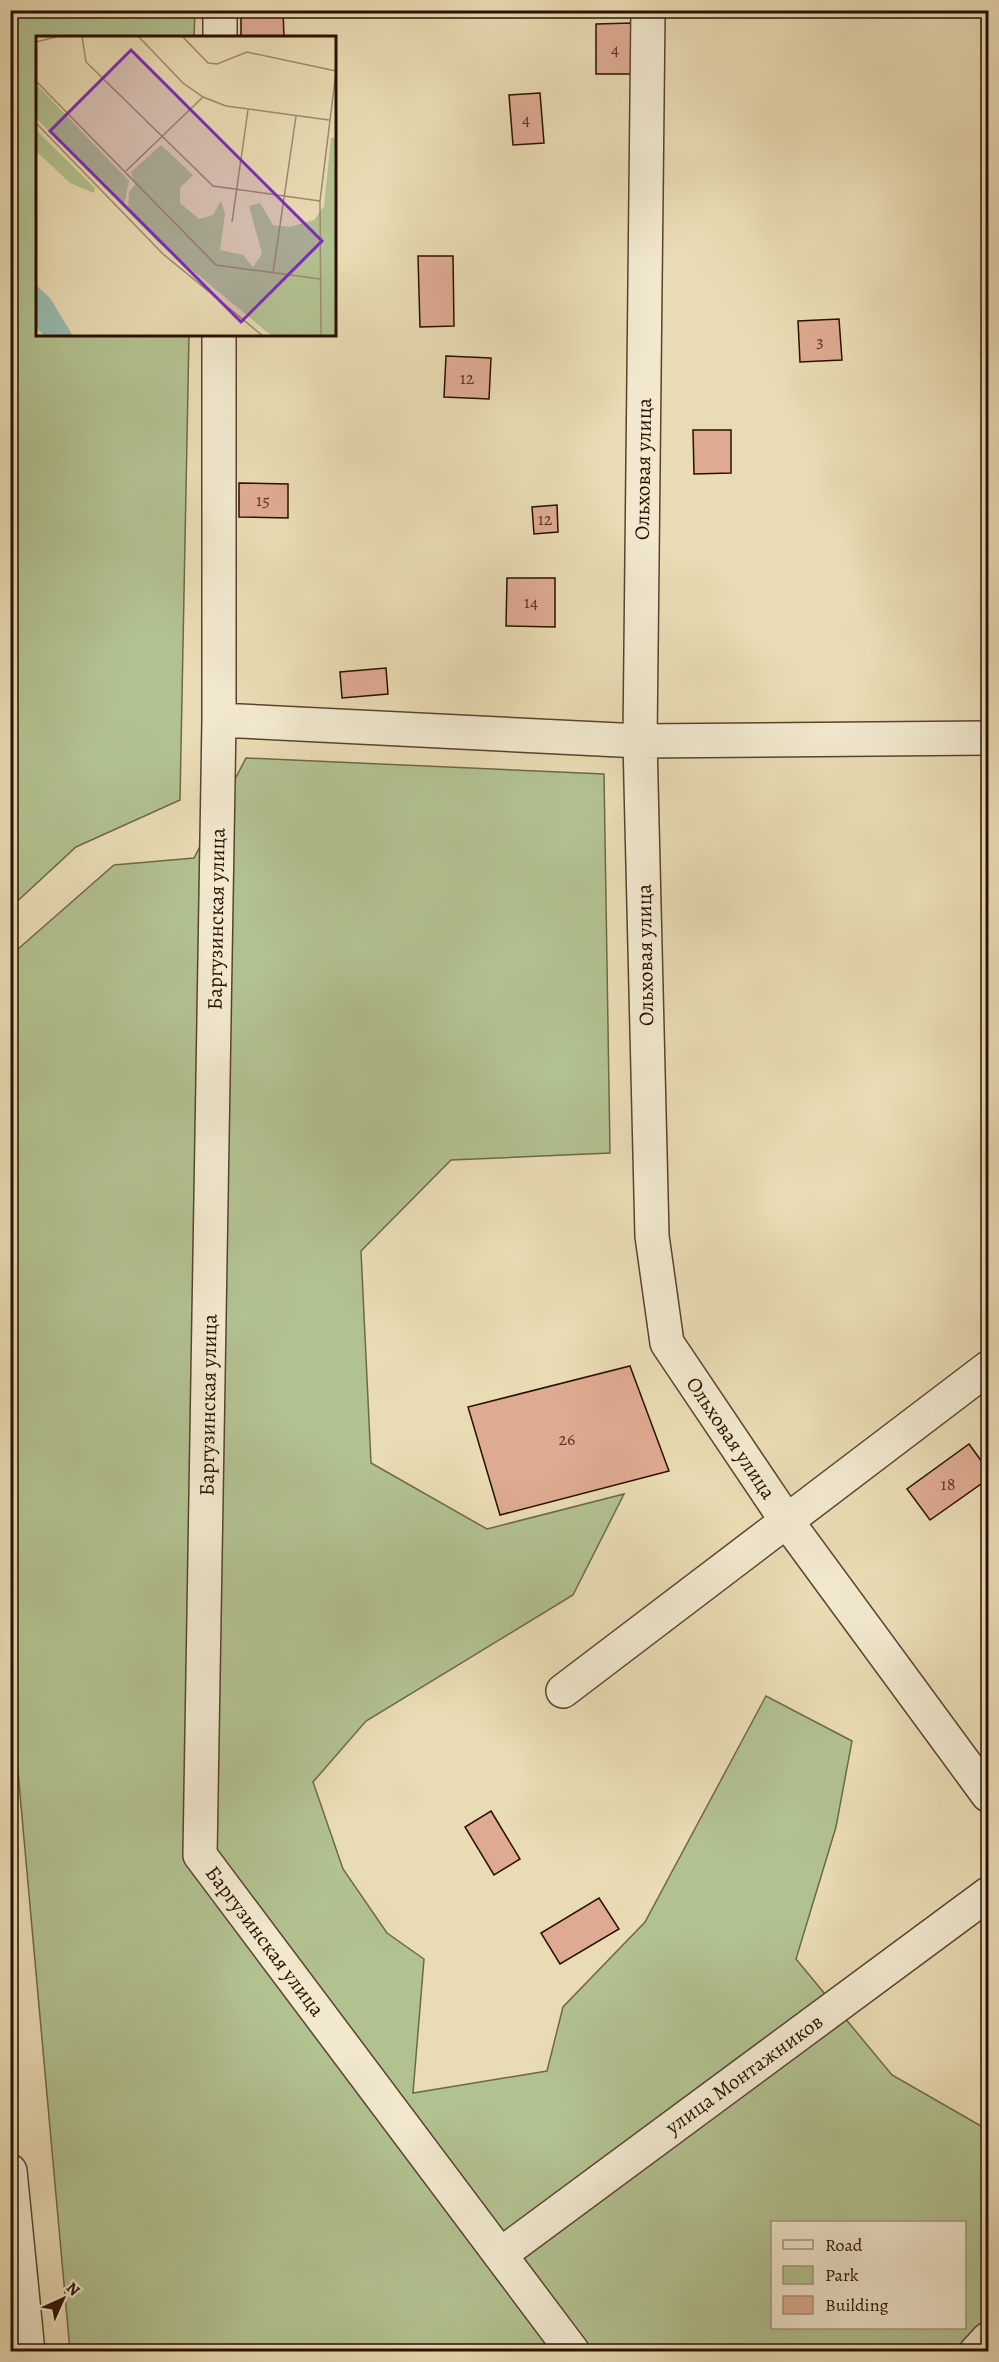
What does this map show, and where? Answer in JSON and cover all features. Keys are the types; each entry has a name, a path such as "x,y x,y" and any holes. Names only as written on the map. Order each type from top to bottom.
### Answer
{"street":[{"path":"220,10 220,36"},
{"name":"Ольховая улица","path":"648,10 640,741 652,1236 667,1343 786,1520 988,1795"},
{"name":"Баргузинская улица","path":"219,336 219,720 200,1855 573,2352"},
{"path":"219,720 640,741 988,738"},
{"path":"563,1691 988,1368"},
{"name":"улица Монтажников","path":"500,2255 988,1894"},
{"path":"10,2171 28,2352"},
{"path":"976,2352 988,2339"}],"green space":[{"path":"11,10 195,11 194,36 36,36 36,336 189,336 180,800 76,847 11,907"},
{"path":"246,758 604,774 610,1153 451,1160 361,1251 371,1463 487,1529 624,1494 573,1595 366,1721 313,1782 343,1869 387,1933 424,1959 413,2093 547,2071 563,2007 645,1922 766,1696 852,1741 836,1827 796,1959 892,2075 988,2130 988,2351 70,2351 10,1683 10,956 114,865 194,858"}],"building":[{"path":"241,10 283,10 284,36 241,36"},
{"path":"633,23 633,74 596,74 596,24"},
{"path":"540,93 544,143 513,145 509,95"},
{"path":"418,256 453,256 454,326 420,327"},
{"path":"839,319 842,360 800,362 798,321"},
{"path":"446,356 491,358 489,399 444,397"},
{"path":"693,430 731,430 731,473 694,474"},
{"path":"239,483 288,484 288,518 239,517"},
{"path":"557,505 558,532 534,534 532,507"},
{"path":"507,578 555,578 555,627 506,626"},
{"path":"386,668 388,694 342,698 340,672"},
{"path":"630,1366 669,1471 500,1515 468,1407"},
{"path":"969,1444 988,1470 988,1479 930,1520 907,1489"},
{"path":"491,1811 520,1859 494,1875 465,1827"},
{"path":"599,1898 619,1929 560,1964 541,1933"}]}
